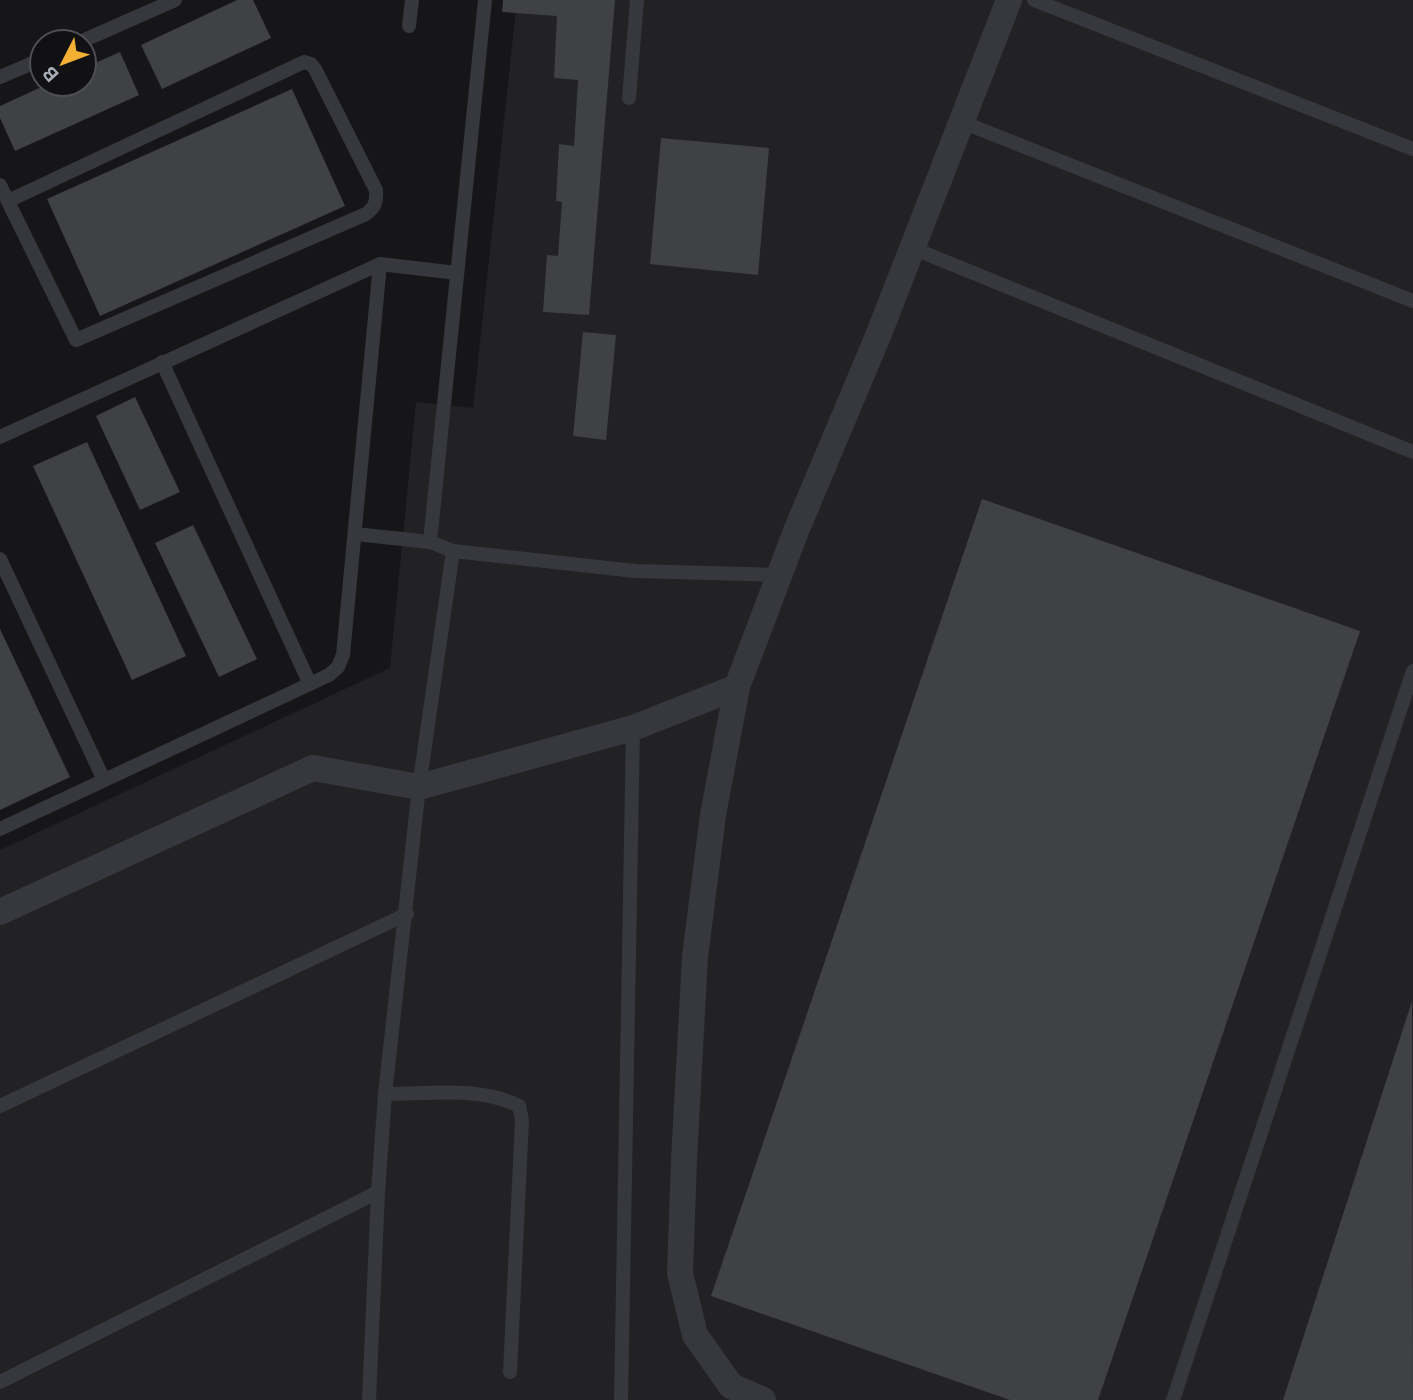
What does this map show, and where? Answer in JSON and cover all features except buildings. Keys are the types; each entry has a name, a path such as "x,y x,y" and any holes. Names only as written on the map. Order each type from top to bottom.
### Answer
{"street":[{"path":"763,1400 731,1386 695,1335 680,1273 695,957 713,815 737,687 779,575 1009,0"},
{"path":"0,912 313,768 419,787 632,728 737,687"}],"lane":[{"path":"98,34 175,0"},
{"path":"410,26 412,0"},
{"path":"429,542 485,0"},
{"path":"629,98 637,0"},
{"path":"1034,0 1413,149"},
{"path":"0,185 76,340 366,214 377,201 376,190 315,69 304,62 8,201"},
{"path":"0,77 28,64"},
{"path":"962,122 1413,301"},
{"path":"912,248 1413,452"},
{"path":"0,437 380,264 457,273"},
{"path":"0,829 334,671 343,655 380,264"},
{"path":"162,362 310,684"},
{"path":"355,534 429,542 453,551 635,571 779,575"},
{"path":"369,1400 378,1192 386,1094 419,787 453,551"},
{"path":"0,559 104,780"},
{"path":"1173,1400 1413,671"},
{"path":"621,1400 632,728"},
{"path":"0,1106 407,914"},
{"path":"386,1094 478,1094 507,1100 519,1106 522,1120 510,1373"},
{"path":"0,1382 378,1192"}],"shaded area":[{"path":"517,0 1413,0 1413,1400 0,1400 0,850 390,668 416,402 473,408"}]}
